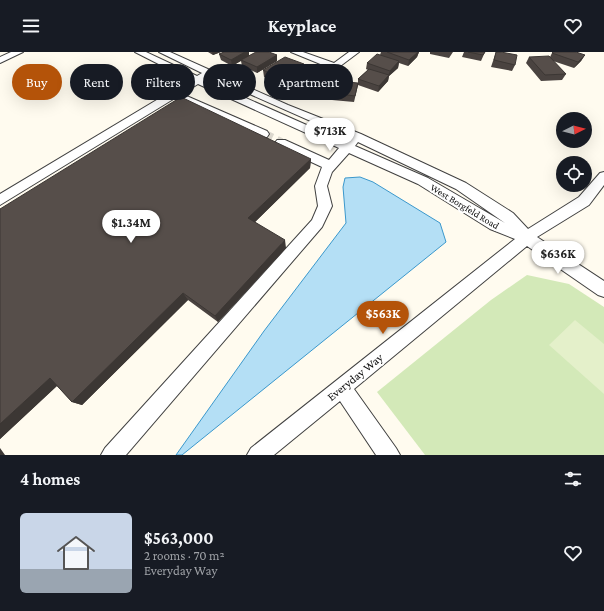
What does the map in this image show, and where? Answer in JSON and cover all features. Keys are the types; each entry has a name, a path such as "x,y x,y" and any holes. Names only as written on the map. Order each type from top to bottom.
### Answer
{"street":[{"path":"0,60 19,52"},
{"name":"West Borgfeld Road","path":"139,52 162,54 203,71"},
{"path":"295,52 335,67 355,52"},
{"name":"West Borgfeld Road","path":"162,54 197,80 352,142"},
{"path":"197,80 203,76"},
{"name":"West Borgfeld Road","path":"256,96 352,142 458,201 495,226 527,238 604,290"},
{"path":"0,200 165,100"},
{"path":"188,100 263,134"},
{"path":"112,455 317,223 325,206 321,186 326,171 352,142"},
{"path":"281,143 331,166"},
{"name":"Everyday Way","path":"258,455 539,228 584,201 604,176"},
{"path":"342,388 389,455"}],"green space":[{"path":"527,275 569,284 604,307 604,455 425,455 377,392 491,300"},
{"path":"575,320 604,344 604,394 549,345"}],"water":[{"path":"360,177 373,182 440,223 446,242 182,455 176,455 264,331 346,223 343,187 345,178"}],"building":[{"path":"224,52 245,52 231,60 219,54"},
{"path":"256,52 269,52 277,55 257,67 256,64 250,64 241,60"},
{"path":"387,52 418,52 409,60"},
{"path":"468,52 485,52 483,55"},
{"path":"496,52 517,55 515,65 494,60"},
{"path":"576,52 585,55 578,62 552,53"},
{"path":"377,54 399,61 390,71 367,63"},
{"path":"549,56 566,74 545,75 529,57"},
{"path":"285,57 304,64 273,64"},
{"path":"369,69 389,75 379,86 358,79"},
{"path":"353,83 358,83 355,96 353,96"},
{"path":"176,100 187,100 311,159 248,218 285,240 215,316 183,293 72,402 50,378 0,424 0,209"}],"tunnel":[{"path":"263,134 281,143"}]}
